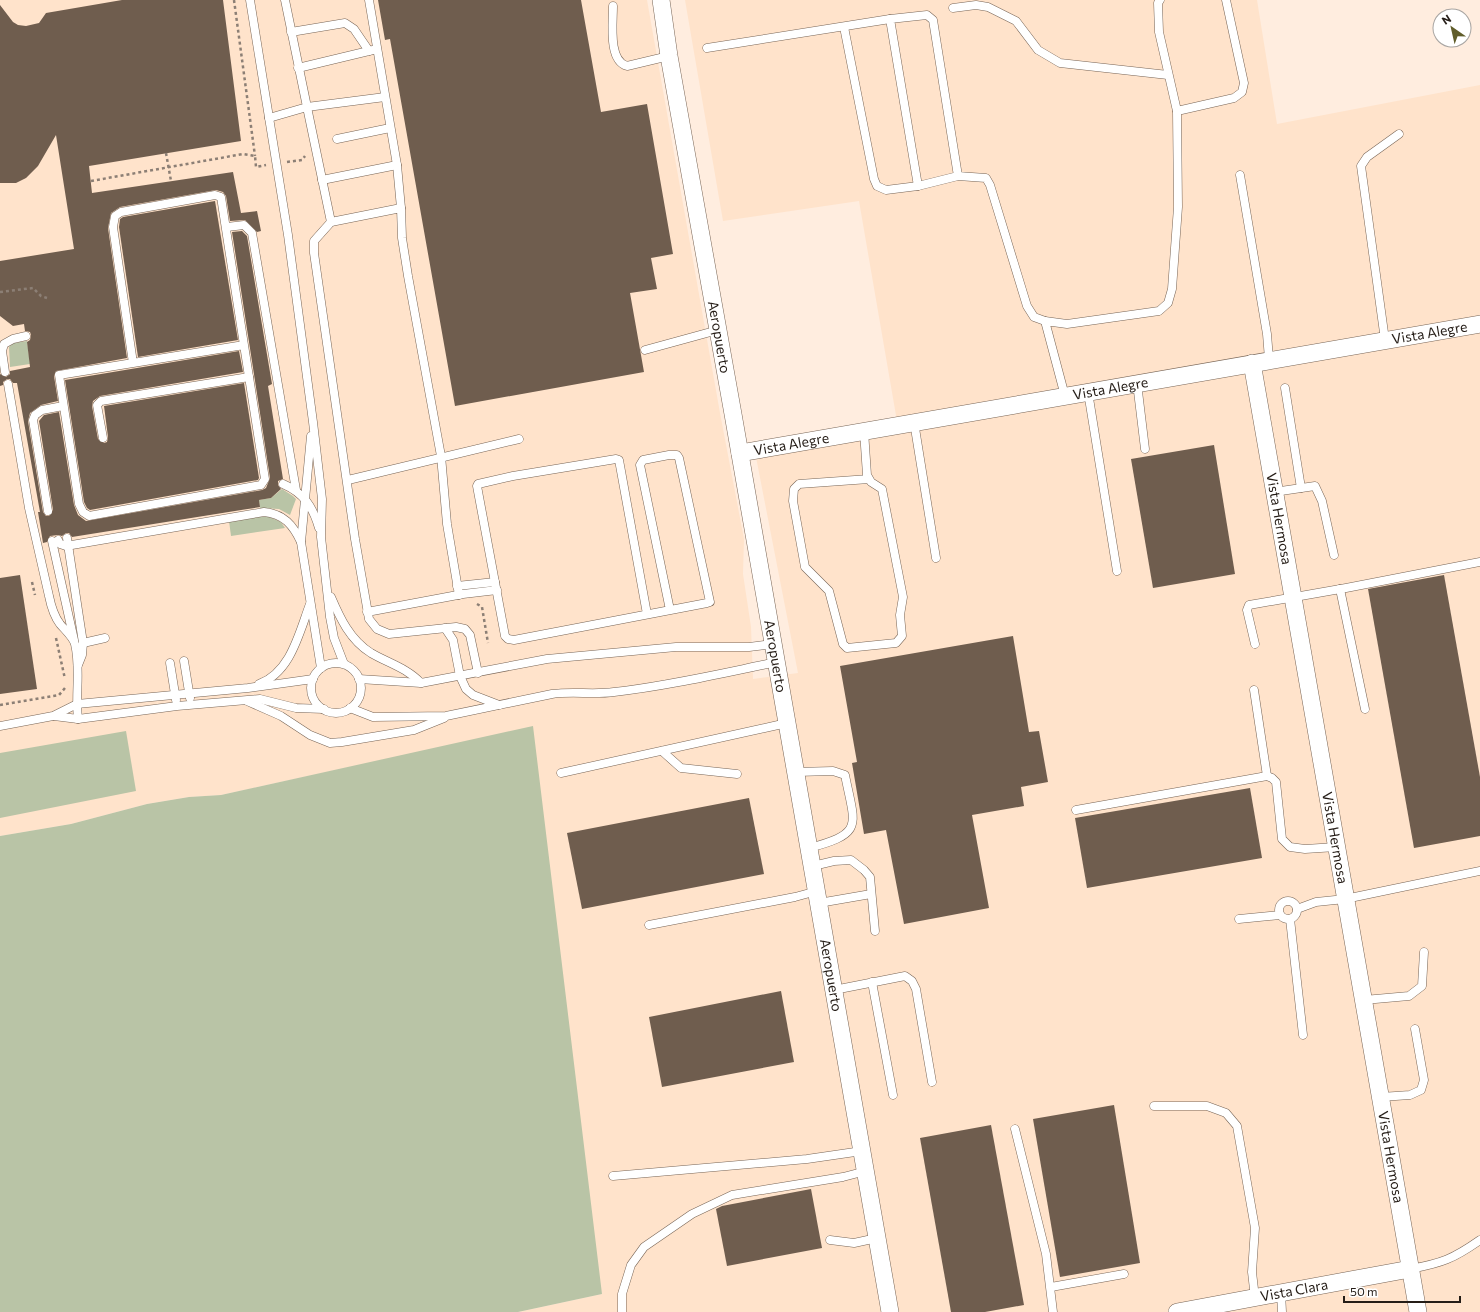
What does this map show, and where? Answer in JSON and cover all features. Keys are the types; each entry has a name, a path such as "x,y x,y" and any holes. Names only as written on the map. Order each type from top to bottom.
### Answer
{"street":[{"name":"Aeropuerto","path":"661,0 668,56 774,644 890,1312"},
{"name":"Vista Alegre","path":"740,453 1137,384 1269,359 1480,324"},
{"name":"Vista Hermosa","path":"1252,363 1418,1312"},
{"name":"Vista Clara","path":"1178,1312 1410,1269"}],"lane":[{"path":"250,0 277,164 313,422 322,499 322,537 334,638 344,664"},
{"path":"286,0 298,68 316,142 331,222"},
{"path":"369,0 397,165 402,238 441,456 447,524 457,586 463,595"},
{"path":"844,27 874,179 877,186 886,190 918,186 958,176 986,178 1028,306 1034,317 1045,321 1067,324 1159,312 1168,303 1172,289 1178,207 1177,111 1159,32 1158,3 1160,0"},
{"path":"1177,111 1234,98 1242,92 1244,83 1226,0"},
{"path":"953,8 976,5 995,10 1016,21 1038,50 1060,63 1168,75"},
{"path":"613,6 614,47 616,58 621,64 627,66 668,56"},
{"path":"707,48 890,19 927,15 933,20 958,176"},
{"path":"890,19 918,186"},
{"path":"291,32 345,23 354,29 369,51"},
{"path":"298,68 377,49"},
{"path":"269,118 307,107 385,97"},
{"path":"337,139 390,128"},
{"path":"1385,340 1361,166 1367,156 1399,134"},
{"path":"322,180 397,165"},
{"path":"1240,175 1267,334 1269,359"},
{"path":"133,363 113,227 115,216 121,212 215,195 221,197 227,227 265,479 261,485 94,516 83,512 79,504 59,376 244,345"},
{"path":"401,208 331,222 314,241 314,253 367,612 369,619 377,629 389,634 461,627 468,632 478,673"},
{"path":"227,227 244,225 252,233 296,490"},
{"path":"1045,321 1065,396"},
{"path":"645,350 718,330"},
{"path":"5,372 2,351 4,344 13,339 26,336"},
{"path":"103,438 97,404 101,400 249,378"},
{"path":"8,384 29,508 52,608 59,623 74,643"},
{"path":"1137,384 1145,449"},
{"path":"1285,388 1301,488"},
{"path":"1088,392 1117,571"},
{"path":"48,511 33,420 35,415 42,410 63,406"},
{"path":"313,422 304,497 301,542 321,668"},
{"path":"914,422 936,558"},
{"path":"864,431 869,479 882,489 903,597 900,615 902,636 896,643 847,648 843,644 829,591 805,567 793,501 794,489 799,484 869,479"},
{"path":"348,480 441,456 519,439"},
{"path":"647,614 618,459 513,476 478,484 477,486 505,636 510,640 670,610 706,603 710,599 679,458 673,455 643,460 640,465 670,610"},
{"path":"283,484 296,490 304,497 314,512 322,537"},
{"path":"1274,492 1315,486 1322,501 1334,555"},
{"path":"59,540 60,544 66,546 264,512 277,514 287,520 296,531 301,542"},
{"path":"59,540 77,666 78,719"},
{"path":"59,540 84,643 82,655 77,666"},
{"path":"1255,644 1247,610 1249,605 1480,562"},
{"path":"457,586 496,586"},
{"path":"367,612 463,595 496,586"},
{"path":"1340,589 1365,709"},
{"path":"328,590 345,626 358,643 371,653 408,671 421,683"},
{"path":"248,688 274,676 287,661 310,603"},
{"path":"445,628 453,640 460,676 466,689 473,695 499,706"},
{"path":"84,643 105,638"},
{"path":"359,679 421,683 547,659 588,657 676,647 749,647 774,644"},
{"path":"184,661 191,705"},
{"path":"53,716 78,719 177,706 245,700 269,700 296,708 324,709 334,712 350,708 372,717 446,716 566,692 597,693 629,690 777,662"},
{"path":"170,663 177,706"},
{"path":"324,709 314,699 311,686 313,679 321,668 332,663 344,664 351,668 359,679 361,686 358,698 350,708"},
{"path":"0,726 53,716 77,704 248,688 313,679"},
{"path":"1254,690 1267,776"},
{"path":"245,700 271,711 310,735 330,743 414,730 431,724 446,716"},
{"path":"561,773 787,724"},
{"path":"662,751 681,768 737,774"},
{"path":"796,772 833,771 845,775 854,820 847,834 833,841 809,848"},
{"path":"1076,810 1267,776 1276,782 1282,839 1290,847 1306,849 1336,846"},
{"path":"813,866 834,861 851,860 859,865 870,877 875,931"},
{"path":"1297,909 1316,902 1345,899 1480,871"},
{"path":"649,925 795,897 871,894"},
{"path":"1285,902 1295,904 1297,909 1296,916 1290,920 1284,919 1280,915 1279,910 1285,902"},
{"path":"1239,920 1280,915"},
{"path":"1290,920 1303,1035"},
{"path":"1364,1000 1409,996 1416,991 1422,986 1424,952"},
{"path":"834,990 905,976 912,980 916,989 932,1082"},
{"path":"872,982 893,1095"},
{"path":"1381,1097 1410,1095 1421,1090 1424,1080 1415,1029"},
{"path":"1154,1106 1207,1106 1226,1113 1237,1126 1255,1228 1252,1272 1255,1298"},
{"path":"1015,1129 1046,1254 1053,1312"},
{"path":"613,1176 834,1156 862,1151"},
{"path":"622,1312 622,1294 631,1265 644,1247 692,1214 732,1195 843,1177 866,1171"},
{"path":"830,1240 854,1242 877,1238"},
{"path":"1410,1269 1436,1264 1457,1256 1480,1240"},
{"path":"1051,1287 1124,1274"},
{"path":"1281,1293 1282,1312"}],"path":[{"path":"234,0 256,167 302,160 316,142"},
{"path":"166,153 171,181"},
{"path":"91,181 243,154 255,156"},
{"path":"0,292 33,288 41,296 47,298"},
{"path":"463,595 482,607 488,643"}],"shaded area":[{"path":"0,0 647,0 720,413 744,539 743,574 751,627 753,679 798,673 755,452 898,427 859,201 723,221 685,0 1257,0 1277,124 1480,85 1480,1312 518,1312 602,1294 438,748 221,795 189,797 147,804 71,824 0,836"}],"green space":[{"path":"27,341 30,364 10,367 9,347 13,343"},
{"path":"282,489 296,499 290,515 279,509 260,508 259,500 271,498"},
{"path":"267,516 281,522 285,528 231,536 229,521"},
{"path":"533,726 602,1294 518,1312 0,1312 0,836 71,824 147,804 189,797 221,795"},
{"path":"126,731 136,791 0,818 0,753"}],"building":[{"path":"122,0 223,0 241,141 89,166 92,193 233,172 241,213 257,211 261,231 257,232 245,220 230,221 226,196 223,192 216,190 120,207 111,213 108,228 127,358 56,371 54,376 58,401 41,405 30,413 28,421 43,512 46,516 49,516 53,510 39,421 44,415 59,412 74,505 78,515 86,521 262,490 266,488 270,478 232,232 242,231 247,236 272,384 268,386 283,479 278,481 278,485 281,489 271,498 259,500 260,507 72,537 69,533 66,533 62,536 50,536 47,542 43,543 38,512 40,512 17,383 13,383 10,379 7,379 3,382 3,385 0,386 0,374 6,377 10,374 10,371 30,367 27,342 30,340 31,335 30,332 25,331 24,324 13,326 0,316 0,261 74,249 56,135 38,166 26,178 16,183 0,183 0,5 13,22 18,25 26,26 39,23 46,13"},
{"path":"378,0 581,0 601,112 647,104 673,254 651,258 657,289 630,293 644,372 455,406 390,39 385,40"},
{"path":"215,201 238,340 138,357 119,227 120,219 123,217"},
{"path":"239,351 243,372 100,396 93,401 92,406 98,439 104,443 107,442 108,437 104,406 244,383 259,478 258,480 90,510 87,508 84,502 65,380"},
{"path":"1214,445 1235,574 1153,588 1131,459"},
{"path":"20,575 37,689 0,694 0,578"},
{"path":"1444,575 1480,777 1480,836 1414,848 1368,589"},
{"path":"1013,636 1029,732 1039,731 1048,782 1021,787 1024,806 972,815 989,908 904,924 886,830 864,834 852,763 857,762 840,666"},
{"path":"1250,788 1262,858 1087,888 1075,818"},
{"path":"749,798 764,874 582,909 567,833"},
{"path":"781,991 794,1062 662,1087 649,1017"},
{"path":"1114,1105 1140,1263 1060,1277 1033,1119"},
{"path":"991,1125 1024,1305 985,1312 951,1312 920,1138"},
{"path":"811,1189 822,1248 727,1266 716,1209 722,1206"}]}
